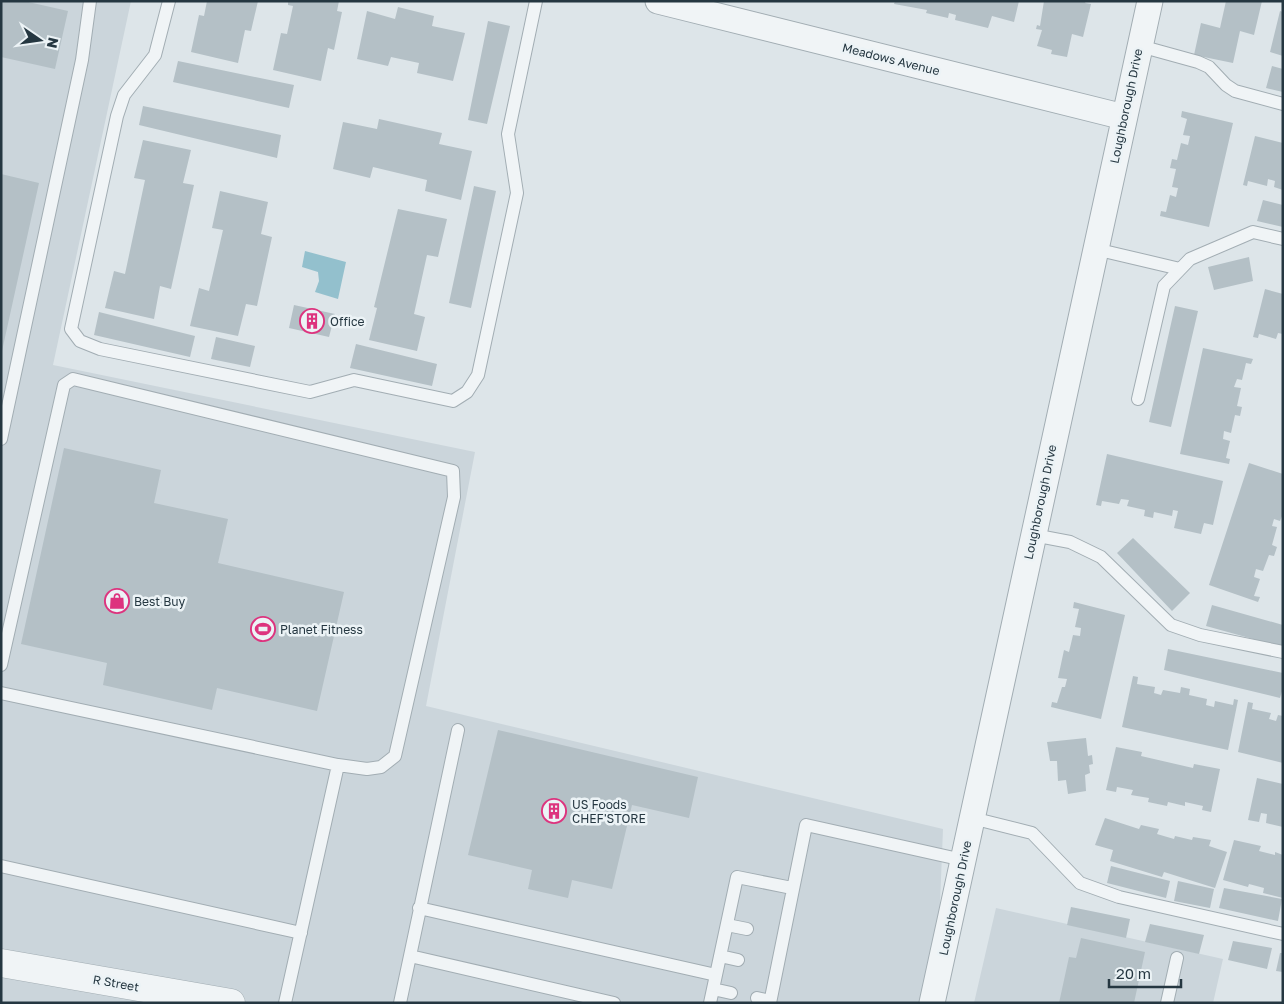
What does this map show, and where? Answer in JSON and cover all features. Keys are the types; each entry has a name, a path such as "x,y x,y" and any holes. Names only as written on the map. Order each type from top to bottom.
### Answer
{"street":[{"name":"Meadows Avenue","path":"658,1 1124,117"},
{"name":"Loughborough Drive","path":"932,1003 1150,1"},
{"name":"R Street","path":"1,963 231,1003"}],"lane":[{"path":"1,439 82,60 90,1"},
{"path":"170,1 155,55 124,95 117,116 71,329 80,341 100,349 310,392 354,380 452,401 467,392 478,375 517,193 508,134 536,1"},
{"path":"1140,46 1198,62 1209,67 1226,85 1235,91 1283,104"},
{"path":"1138,399 1164,286 1190,259 1253,232 1283,239"},
{"path":"1095,249 1180,269"},
{"path":"1,665 64,385 73,379 453,471 454,497 395,756 381,767 367,769 338,766 1,692"},
{"path":"1033,535 1070,542 1101,557 1172,625 1200,635 1283,652"},
{"path":"400,1003 458,730"},
{"path":"286,1003 338,766"},
{"path":"972,818 1032,833 1080,882 1119,897 1283,934"},
{"path":"766,1001 770,968 777,937 792,888 806,825 963,860"},
{"path":"1,866 301,934"},
{"path":"710,1003 737,877 792,888"},
{"path":"420,908 716,975"},
{"path":"727,925 746,930"},
{"path":"410,956 614,1003"},
{"path":"720,956 738,960"},
{"path":"1167,1003 1177,958"},
{"path":"713,989 731,993"}],"shaded area":[{"path":"1,1 131,1 53,365 475,452 426,706 943,829 936,1003 1,1003"},
{"path":"996,908 1223,959 1213,1003 974,1003"}],"water":[{"path":"305,251 346,262 338,299 315,292 319,281 318,272 302,267"}],"building":[{"path":"1,1 24,1 68,11 55,69 1,57"},
{"path":"207,1 258,1 251,31 245,30 238,63 191,52 199,15 204,16"},
{"path":"288,1 339,1 337,11 342,12 334,50 328,48 321,81 273,70 281,33 287,34 293,6 288,5"},
{"path":"895,1 1019,1 1014,22 992,16 988,28 955,20 956,15 949,13 948,18 926,13 927,10 894,4"},
{"path":"1044,1 1086,1 1085,3 1091,4 1083,37 1072,34 1067,57 1051,54 1052,50 1037,46 1042,30 1036,29 1037,25 1040,26"},
{"path":"1226,1 1262,1 1254,35 1240,31 1233,63 1194,55 1201,23 1220,28"},
{"path":"398,7 434,16 432,26 465,33 453,81 417,73 419,63 391,57 388,66 357,59 367,11 395,19"},
{"path":"1280,11 1283,12 1283,56 1270,52"},
{"path":"488,21 510,26 487,124 468,120"},
{"path":"178,61 294,85 289,108 173,82"},
{"path":"1272,66 1283,69 1283,92 1266,88"},
{"path":"143,106 281,135 277,158 139,125"},
{"path":"1182,111 1233,123 1209,227 1160,216 1161,211 1166,212 1170,195 1176,197 1178,188 1172,187 1176,169 1170,168 1172,159 1177,160 1181,143 1188,145 1190,136 1183,135 1187,119 1181,117"},
{"path":"379,119 442,133 439,144 472,151 461,200 425,191 427,180 373,167 370,178 333,169 343,122 377,129"},
{"path":"1255,136 1283,143 1283,190 1274,187 1275,181 1268,179 1267,186 1248,181 1247,186 1243,185"},
{"path":"143,140 191,150 183,183 194,185 171,289 160,286 154,319 105,308 114,271 125,274 145,180 134,178"},
{"path":"1,174 39,183 2,351 1,351"},
{"path":"474,186 496,191 471,308 449,303"},
{"path":"220,191 268,202 261,234 272,237 257,306 246,304 238,336 190,326 199,288 209,291 223,230 212,228"},
{"path":"1263,200 1283,205 1283,227 1257,221"},
{"path":"398,209 447,219 438,257 427,255 414,314 425,317 417,351 369,340 377,308 374,307"},
{"path":"1249,257 1253,281 1214,290 1208,267"},
{"path":"1265,289 1283,294 1283,334 1278,333 1276,339 1259,334 1258,338 1253,337"},
{"name":"Office","path":"294,305 335,314 329,337 289,328"},
{"path":"1175,306 1198,311 1171,427 1149,422"},
{"path":"99,312 195,336 190,357 94,335"},
{"path":"216,337 255,346 250,367 211,359"},
{"path":"356,344 437,364 432,386 350,368"},
{"path":"1203,348 1253,359 1251,364 1246,363 1242,380 1237,379 1234,387 1241,388 1237,406 1242,407 1240,416 1235,415 1231,433 1224,431 1223,439 1230,441 1226,458 1230,459 1229,464 1180,454"},
{"path":"64,448 161,470 154,503 228,519 218,563 344,592 317,711 217,688 212,710 103,685 107,663 21,644"},
{"path":"1107,454 1223,481 1213,525 1204,523 1201,534 1174,528 1178,511 1173,510 1172,516 1154,512 1153,518 1144,516 1145,510 1127,506 1129,500 1121,499 1119,504 1102,501 1101,506 1096,505"},
{"path":"1249,463 1283,474 1283,514 1280,521 1274,519 1272,526 1277,527 1272,545 1277,547 1274,556 1269,555 1263,571 1256,569 1254,577 1260,579 1254,596 1260,597 1258,602 1209,585"},
{"path":"1133,538 1190,593 1172,611 1117,553"},
{"path":"1074,602 1125,615 1101,719 1051,707 1052,702 1057,703 1062,687 1065,687 1067,679 1058,678 1064,650 1069,652 1073,635 1080,636 1081,628 1075,627 1079,609 1073,608"},
{"path":"1212,605 1283,625 1282,647 1206,626"},
{"path":"1168,649 1283,673 1283,688 1280,698 1164,670"},
{"path":"1133,676 1138,677 1137,684 1155,687 1154,693 1161,695 1163,690 1180,693 1181,687 1190,689 1189,695 1207,699 1206,705 1214,707 1215,701 1233,705 1234,699 1238,700 1228,750 1122,727"},
{"path":"1248,702 1253,703 1252,709 1271,713 1269,719 1276,721 1278,715 1283,716 1283,763 1238,752"},
{"name":"US Foods CHEF'STORE","path":"498,730 698,777 689,818 632,805 612,889 572,880 568,898 528,889 532,870 468,855"},
{"path":"1086,738 1088,756 1092,755 1093,764 1089,765 1090,773 1085,775 1086,791 1068,794 1066,780 1058,781 1057,761 1050,761 1047,742"},
{"path":"1116,747 1142,752 1141,756 1193,768 1194,764 1220,769 1211,812 1202,810 1203,806 1185,802 1185,806 1168,802 1167,806 1148,802 1149,798 1131,795 1133,790 1117,787 1116,792 1106,790"},
{"path":"1257,778 1283,784 1283,827 1266,823 1267,814 1261,813 1259,822 1248,820"},
{"path":"1105,818 1139,829 1141,825 1159,829 1157,834 1174,839 1175,836 1192,840 1193,837 1211,840 1209,846 1227,852 1215,888 1164,872 1162,877 1110,861 1113,850 1095,845"},
{"path":"1234,840 1261,846 1259,851 1275,855 1275,852 1283,855 1283,898 1263,893 1264,888 1249,884 1248,887 1223,880"},
{"path":"1111,866 1170,881 1166,898 1107,883"},
{"path":"1178,881 1214,889 1210,908 1174,901"},
{"path":"1224,888 1282,899 1278,921 1219,908"},
{"path":"1071,907 1130,919 1126,938 1067,925"},
{"path":"1150,924 1204,935 1199,954 1145,942"},
{"path":"1081,938 1145,952 1134,1003 1059,1003 1069,957 1076,958"},
{"path":"1233,941 1272,948 1267,969 1228,960"},
{"path":"1280,953 1283,953 1283,972 1276,971"}],"place":[{"name":"Office","path":"312,321"},
{"name":"Best Buy","path":"117,601"},
{"name":"Planet Fitness","path":"263,629"},
{"name":"US Foods CHEF'STORE","path":"554,811"}]}
